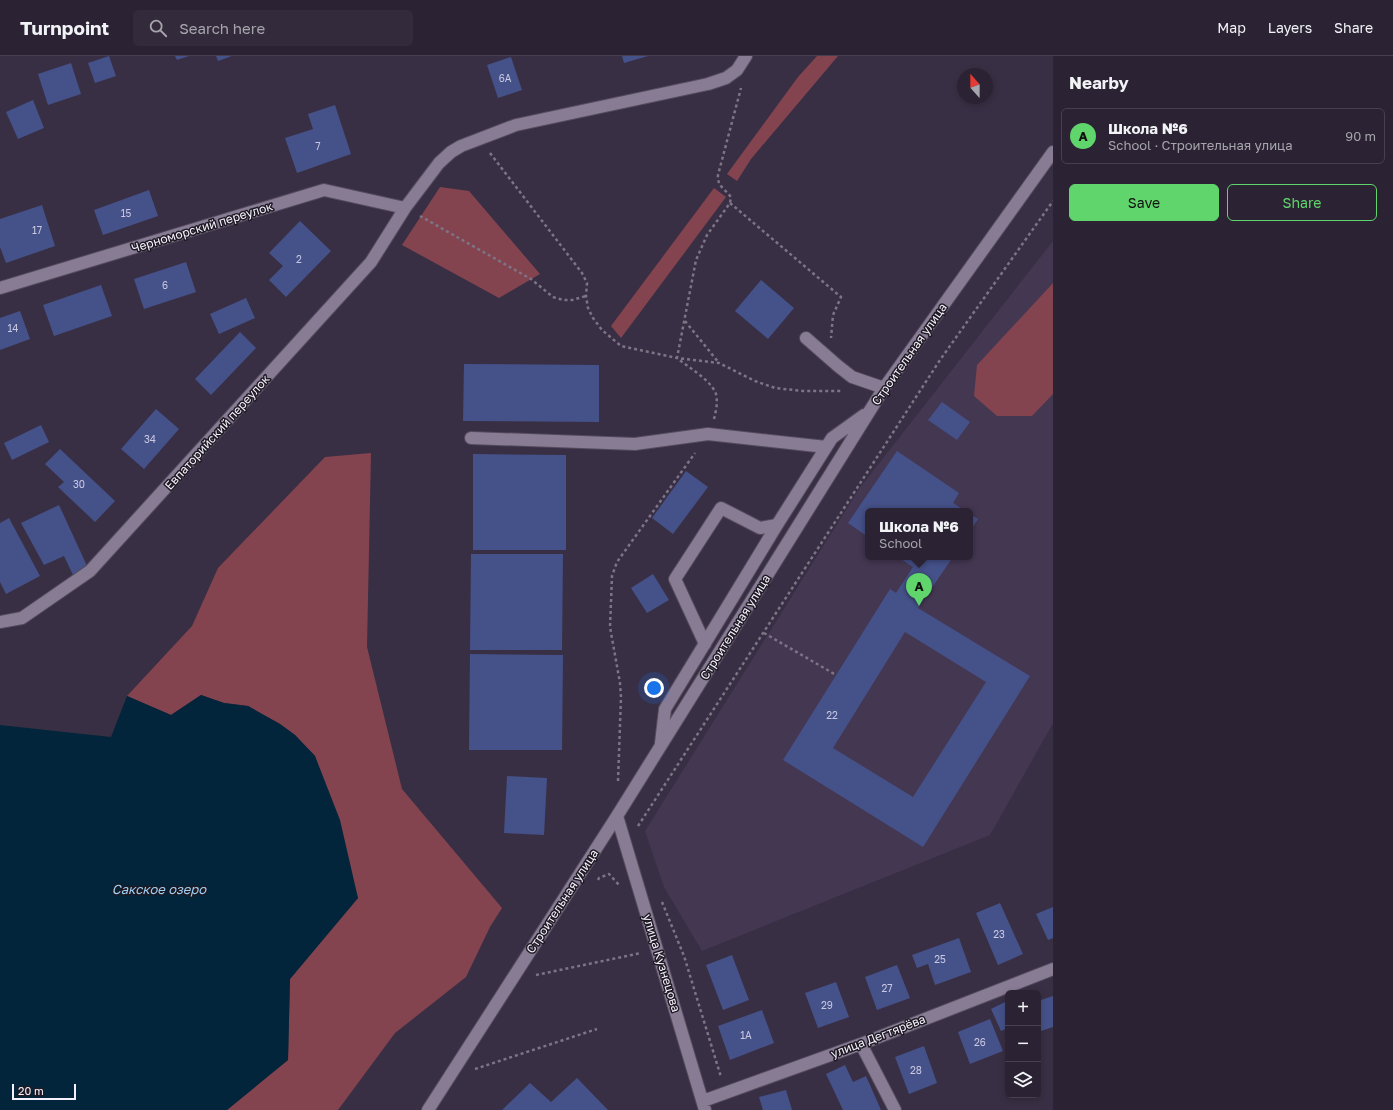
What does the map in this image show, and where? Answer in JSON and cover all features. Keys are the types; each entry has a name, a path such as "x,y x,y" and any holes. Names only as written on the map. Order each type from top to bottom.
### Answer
{"street":[{"name":"Евпаторийский переулок","path":"0,622 22,618 90,572 372,262 405,208 439,163 451,152 479,138 516,125 708,84 726,78 737,70 746,56"},
{"name":"Строительная улица","path":"428,1110 617,816 884,388 1053,152"},
{"name":"Черноморский переулок","path":"0,288 324,190 405,208"},
{"path":"806,338 838,366 852,376 884,388"},
{"path":"661,746 665,709 777,525 832,438 869,412"},
{"path":"471,438 635,444 708,434 826,447"},
{"path":"705,644 674,579 721,508 760,528 777,525"},
{"name":"улица Кузнецова","path":"617,816 704,1106"},
{"name":"улица Дегтярёва","path":"704,1106 1053,969"},
{"path":"861,1044 895,1110"}],"path":[{"path":"677,358 696,260 707,235 730,202 731,197 717,181 742,86"},
{"path":"479,138 582,273 587,284 586,296 588,308 593,318 602,330 621,346 677,358 719,363 756,381 775,388 803,391 846,391"},
{"path":"635,832 940,360 1053,201"},
{"path":"730,202 841,297 833,315 831,338 838,366"},
{"path":"405,208 531,279 552,297 563,300 572,300 586,296"},
{"path":"684,320 719,363"},
{"path":"618,784 622,697 610,627 612,576 617,562 708,434 717,409 716,394 706,381 677,358"},
{"path":"764,633 836,675"},
{"path":"595,885 599,878 609,874 619,884 622,890"},
{"path":"540,969 536,975 643,953"},
{"path":"684,956 722,1080"},
{"path":"479,1063 475,1069 597,1029"}],"shaded area":[{"path":"817,56 838,56 751,159 737,181 727,174 798,77"},
{"path":"440,187 469,191 540,274 499,298 402,245"},
{"path":"714,188 726,197 621,338 611,326"},
{"path":"1053,241 1053,723 990,835 702,951 664,887 645,831 859,489"},
{"path":"1053,283 1053,394 1032,416 997,416 974,396 977,365"},
{"path":"371,453 367,647 402,789 502,908 490,927 466,977 395,1033 338,1110 227,1110 288,1060 290,979 358,898 315,756 295,735 280,724 248,706 224,703 201,695 171,715 127,696 192,626 218,568 325,457"}],"water":[{"name":"Сакское озеро","path":"201,695 224,703 248,706 280,724 295,735 315,756 340,820 358,898 290,979 288,1060 227,1110 0,1110 0,725 111,737 127,696 171,715"}],"building":[{"path":"109,56 116,76 95,83 88,63"},
{"path":"175,56 189,56 177,60"},
{"path":"216,56 232,56 218,61"},
{"path":"622,56 648,56 624,63"},
{"path":"511,57 522,90 498,98 487,65"},
{"path":"71,63 81,94 48,105 38,74"},
{"path":"33,100 44,128 18,139 6,112"},
{"path":"335,105 351,154 297,173 285,138 313,129 308,114"},
{"path":"149,190 158,216 103,235 94,210"},
{"path":"42,205 55,246 6,263 0,247 0,219"},
{"path":"300,221 331,251 286,297 269,280 283,266 269,253"},
{"path":"186,262 196,292 144,309 134,279"},
{"path":"761,280 794,308 768,339 735,311"},
{"path":"101,285 112,316 54,336 43,305"},
{"path":"246,298 255,318 219,334 210,314"},
{"path":"20,311 30,339 0,350 0,318"},
{"path":"240,332 256,348 211,395 195,379"},
{"path":"464,364 599,365 599,422 463,421"},
{"path":"942,402 970,422 957,440 928,420"},
{"path":"156,409 179,429 144,469 121,449"},
{"path":"41,425 49,442 12,460 4,443"},
{"path":"60,449 115,501 95,522 58,487 64,482 45,464"},
{"path":"897,451 959,493 953,503 961,508 865,508 865,535 848,523"},
{"path":"473,454 566,455 566,550 473,550"},
{"path":"686,471 708,487 673,534 652,518"},
{"path":"59,505 88,568 73,575 64,556 44,565 21,523"},
{"path":"973,516 978,519 973,526"},
{"path":"9,518 40,576 6,594 0,582 0,523"},
{"path":"471,554 563,554 562,650 470,650"},
{"path":"902,560 951,560 918,608 1030,676 923,847 783,760 890,589 896,593 913,567","holes":["905,632 986,682 913,797 833,748"]},
{"path":"653,574 669,600 647,613 631,588"},
{"path":"470,654 563,655 562,750 469,750"},
{"path":"507,776 547,778 544,835 504,833"},
{"path":"1000,903 1023,954 998,965 976,913"},
{"path":"1053,907 1053,938 1048,940 1036,914"},
{"path":"959,938 971,972 935,985 928,964 917,968 912,955"},
{"path":"732,955 749,1000 723,1010 706,965"},
{"path":"897,965 910,998 877,1010 865,977"},
{"path":"836,982 849,1017 818,1028 805,993"},
{"path":"1053,996 1053,1027 1041,1031 1041,1026 1041,1000"},
{"path":"1005,1002 1005,1029 1001,1031 991,1009"},
{"path":"762,1010 774,1043 730,1060 718,1026"},
{"path":"990,1019 1003,1051 970,1064 958,1032"},
{"path":"924,1046 937,1083 909,1094 895,1057"},
{"path":"845,1065 853,1082 866,1076 881,1110 843,1110 826,1074"},
{"path":"577,1078 608,1110 502,1110 530,1083 551,1102"},
{"path":"786,1090 792,1110 763,1110 759,1097"}],"place":[{"name":"Школа №6","path":"919,606"}]}
